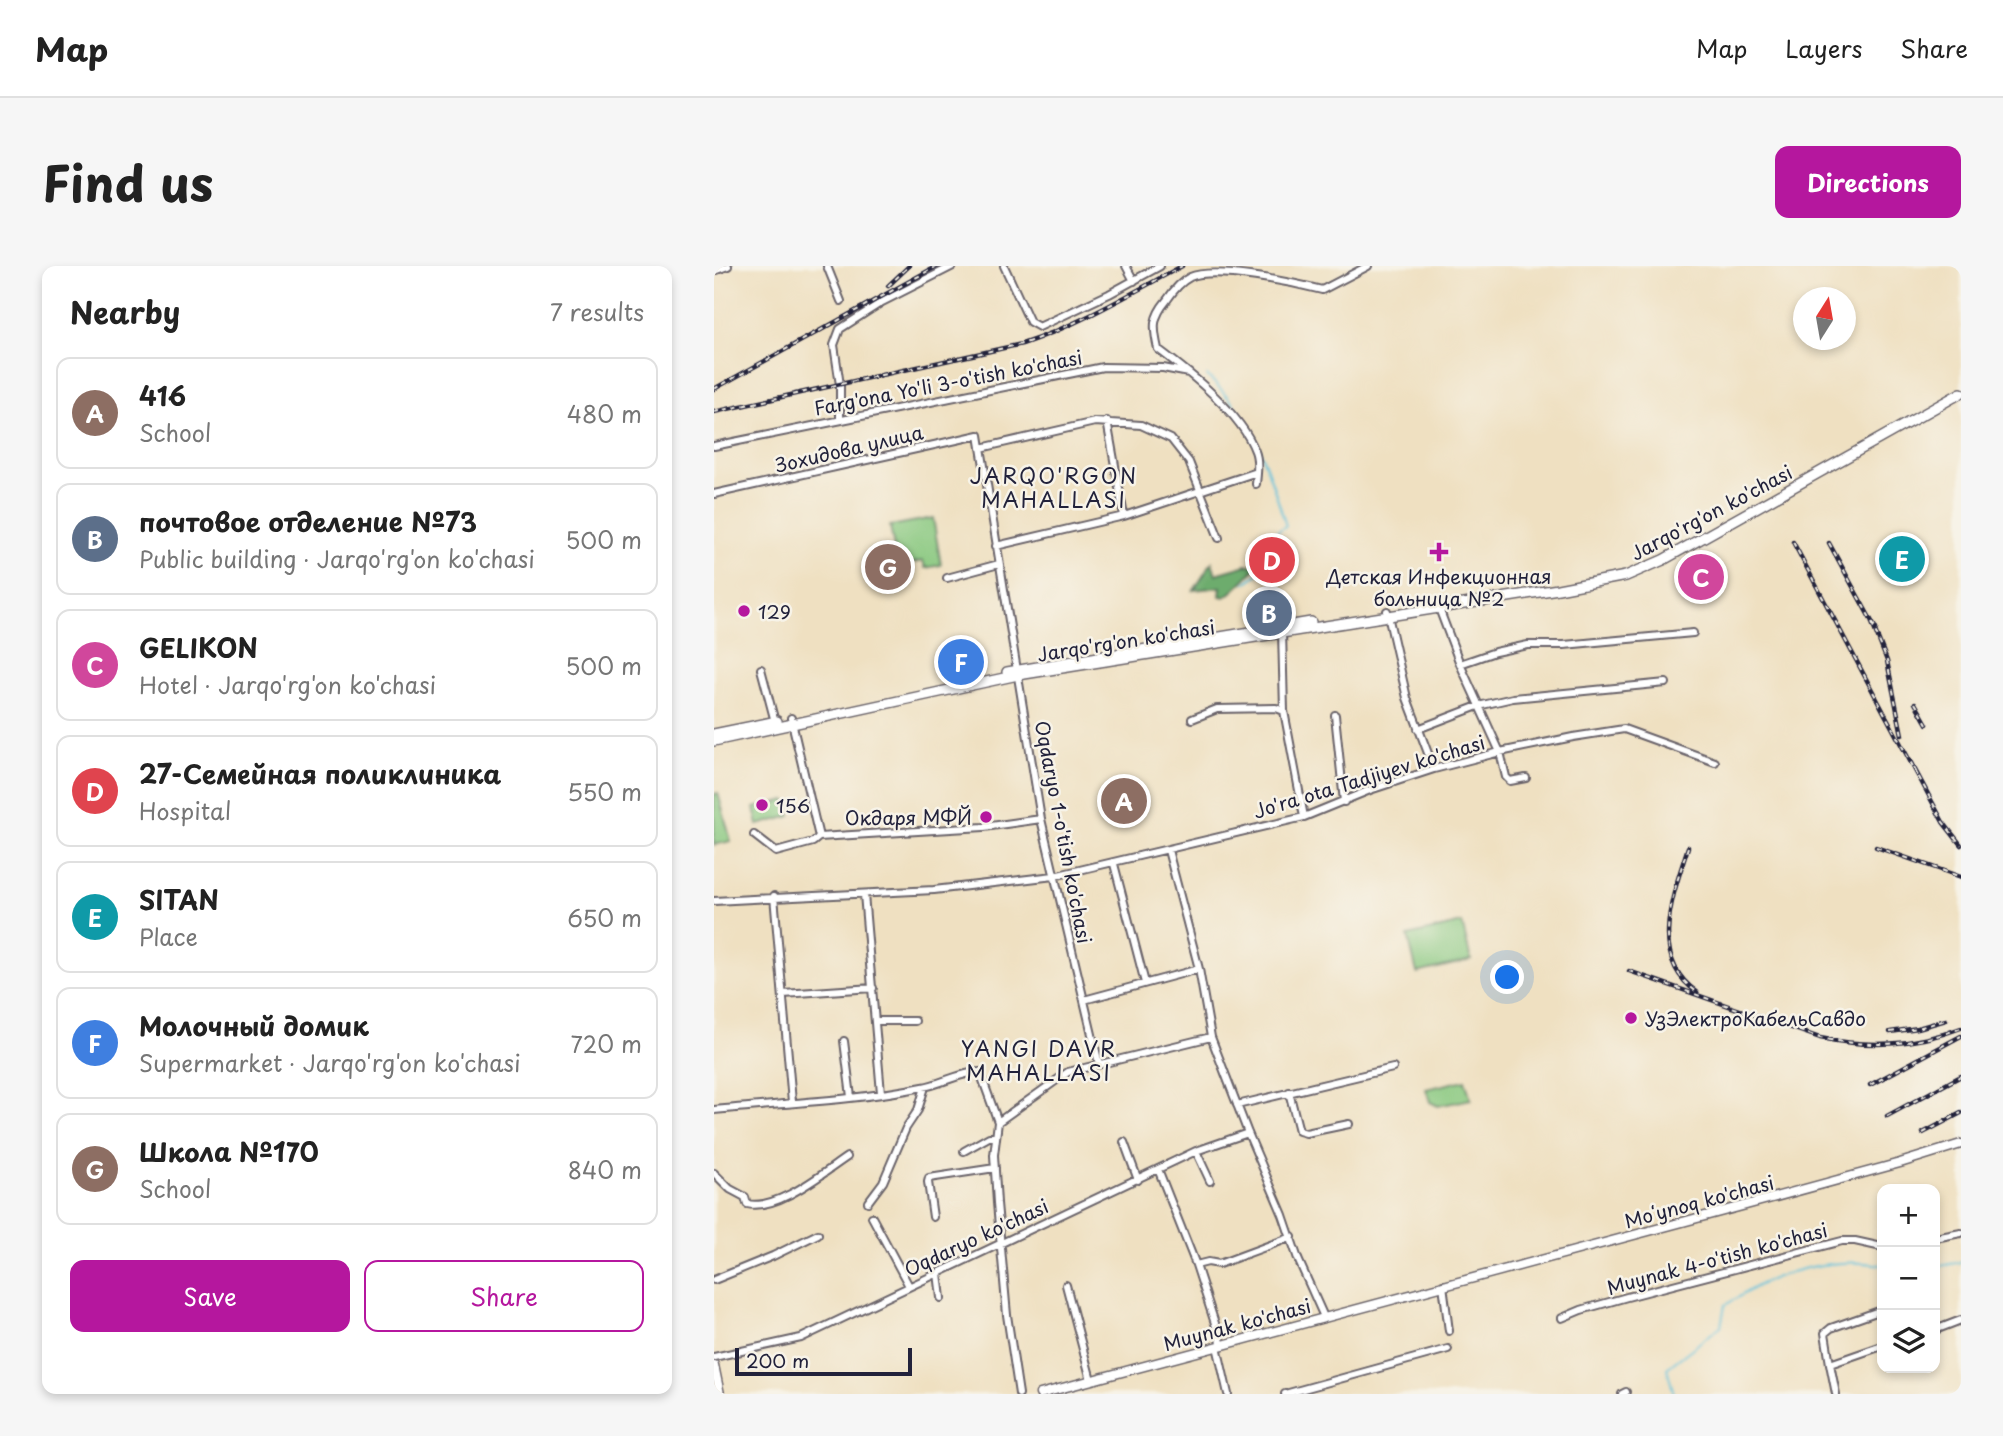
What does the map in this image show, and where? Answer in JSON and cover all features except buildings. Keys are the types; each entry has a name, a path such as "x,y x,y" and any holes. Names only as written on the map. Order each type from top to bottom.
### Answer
{"main road":[{"name":"Jarqo'rg'on ko'chasi","path":"714,741 792,721 1017,672 1438,605 1621,572 1641,565 1961,388"},
{"name":"Jarqo'rg'on ko'chasi","path":"1438,605 1558,589 1609,580 1643,570 1961,393"},
{"name":"Jarqo'rg'on ko'chasi","path":"714,734 792,721"}],"street":[{"path":"714,271 728,266"},
{"path":"827,266 841,301"},
{"path":"840,420 840,385 834,345 840,329 882,302 953,266"},
{"path":"1004,266 1030,322 1037,327 1110,294 1160,266"},
{"path":"1126,266 1134,281"},
{"path":"1256,484 1256,452 1234,416 1189,373 1158,349 1153,328 1157,312 1177,286 1190,277 1210,273 1295,282 1322,290 1368,266"},
{"name":"Farg'ona Yo'li 3-o'tish ko'chasi","path":"714,446 1104,367 1163,368 1189,373"},
{"path":"1107,421 1124,516"},
{"path":"1017,672 981,448 1095,422 1141,425 1171,439 1189,462 1219,538"},
{"name":"Зохидова улица","path":"714,494 979,435 981,448"},
{"path":"996,546 1124,516 1257,472"},
{"path":"947,578 999,564"},
{"path":"1438,605 1460,664 1500,752 1508,780 1526,778"},
{"path":"1387,613 1407,698 1434,769"},
{"path":"1282,629 1284,711 1304,817"},
{"path":"1460,664 1494,652 1528,645 1564,645 1693,633"},
{"path":"761,669 775,722"},
{"name":"Oqdaryo 1-o'tish ko'chasi","path":"1017,672 1041,819 1099,1064"},
{"path":"1418,729 1478,706 1513,698 1666,683"},
{"path":"1192,719 1217,709 1276,708 1284,711"},
{"path":"1335,715 1343,802"},
{"path":"792,721 819,837"},
{"name":"Jo'ra ota Tadjiyev ko'chasi","path":"714,901 934,890 1054,877 1304,817 1370,790 1434,769 1500,752 1624,729 1715,762"},
{"path":"754,835 776,852 813,842 819,837 984,827 1041,819"},
{"path":"1168,850 1199,969 1211,1037 1292,1237 1298,1259 1324,1317"},
{"path":"1114,864 1144,982"},
{"path":"864,894 881,1093"},
{"path":"774,896 792,1102"},
{"path":"1084,1000 1199,969"},
{"path":"783,994 873,988"},
{"path":"876,1021 915,1021"},
{"path":"998,1122 1068,1072 1211,1037"},
{"path":"844,1041 851,1097"},
{"path":"1237,1105 1393,1068"},
{"path":"714,1110 925,1087 979,1072 998,1122 995,1168 1007,1315 1019,1394"},
{"path":"868,1202 883,1182 906,1128 918,1110 925,1087"},
{"path":"1289,1092 1297,1128 1303,1133 1349,1124"},
{"name":"Oqdaryo ko'chasi","path":"714,1357 801,1338 1196,1151 1248,1133"},
{"path":"964,1151 989,1137 995,1137"},
{"path":"1124,1142 1138,1180"},
{"name":"Moʻynoq ko'chasi","path":"1443,1285 1746,1206 1961,1144"},
{"path":"1196,1151 1210,1181"},
{"path":"714,1173 730,1189 746,1197 747,1204 750,1205 772,1202 793,1192 847,1157"},
{"path":"933,1217 929,1178 995,1168"},
{"path":"1158,1169 1196,1265 1220,1346 1228,1394"},
{"path":"872,1217 909,1286"},
{"path":"1940,1237 1961,1233"},
{"path":"714,1280 818,1234"},
{"path":"1196,1265 1208,1262 1219,1264 1292,1237"},
{"name":"Muynak 4-o'tish ko'chasi","path":"1562,1318 1581,1310 1842,1241 1877,1246"},
{"path":"938,1273 941,1298"},
{"path":"1066,1285 1091,1380"},
{"path":"1443,1285 1449,1331"},
{"name":"Muynak ko'chasi","path":"1040,1394 1443,1285"},
{"path":"1836,1394 1825,1334 1831,1328 1877,1312"},
{"path":"1940,1329 1961,1320"},
{"path":"1830,1364 1877,1348"},
{"path":"1285,1394 1448,1349"},
{"path":"714,1365 720,1394"}],"green space":[{"path":"933,518 941,565 925,568 923,561 897,566 890,526"},
{"path":"1212,562 1216,574 1247,565 1259,565 1225,597 1220,596 1221,587 1194,590"},
{"path":"718,793 731,841 714,845 714,794"},
{"path":"786,800 791,816 758,825 754,808"},
{"path":"1462,923 1471,960 1417,973 1408,936"},
{"path":"1465,1080 1471,1099 1438,1106 1430,1102 1426,1089"}],"waterway":[{"path":"1207,376 1223,391 1247,426 1265,464 1286,526 1268,536 1257,548 1263,570 1244,584"},
{"path":"1940,1266 1961,1262"},
{"path":"1674,1394 1667,1368 1721,1326 1725,1305 1763,1283 1792,1272 1837,1263 1877,1264"}],"railway":[{"path":"888,286 909,266"},
{"path":"714,389 937,266"},
{"path":"714,412 1022,344 1084,318 1182,266"},
{"path":"1793,542 1918,776"},
{"path":"1829,543 1876,629"},
{"path":"1872,623 1887,661 1902,735"},
{"path":"1915,703 1927,724"},
{"path":"1914,768 1943,822 1961,845"},
{"path":"1688,847 1676,884 1668,924 1668,943 1682,978 1697,992"},
{"path":"1876,847 1961,877"},
{"path":"1629,971 1820,1038 1891,1044 1926,1039 1961,1028"},
{"path":"1890,1032 1946,1020"},
{"path":"1870,1085 1961,1036"},
{"path":"1887,1116 1961,1076"},
{"path":"1923,1133 1961,1113"}],"place":[{"name":"Детская Инфекционная больница №2","path":"1439,552"},
{"name":"SITAN","path":"1902,559"},
{"name":"27-Семейная поликлиника","path":"1272,560"},
{"name":"Школа №170","path":"888,567"},
{"name":"GELIKON","path":"1701,577"},
{"name":"129","path":"744,611"},
{"name":"почтовое отделение №73","path":"1269,613"},
{"name":"Молочный домик","path":"961,662"},
{"name":"416","path":"1124,801"},
{"name":"156","path":"762,805"},
{"name":"Окдаря МФЙ","path":"986,817"},
{"name":"УзЭлектроКабельСавдо","path":"1631,1018"}],"district":[{"name":"JARQO'RGON MAHALLASI","path":"1054,487"},
{"name":"YANGI DAVR MAHALLASI","path":"1039,1060"}]}
